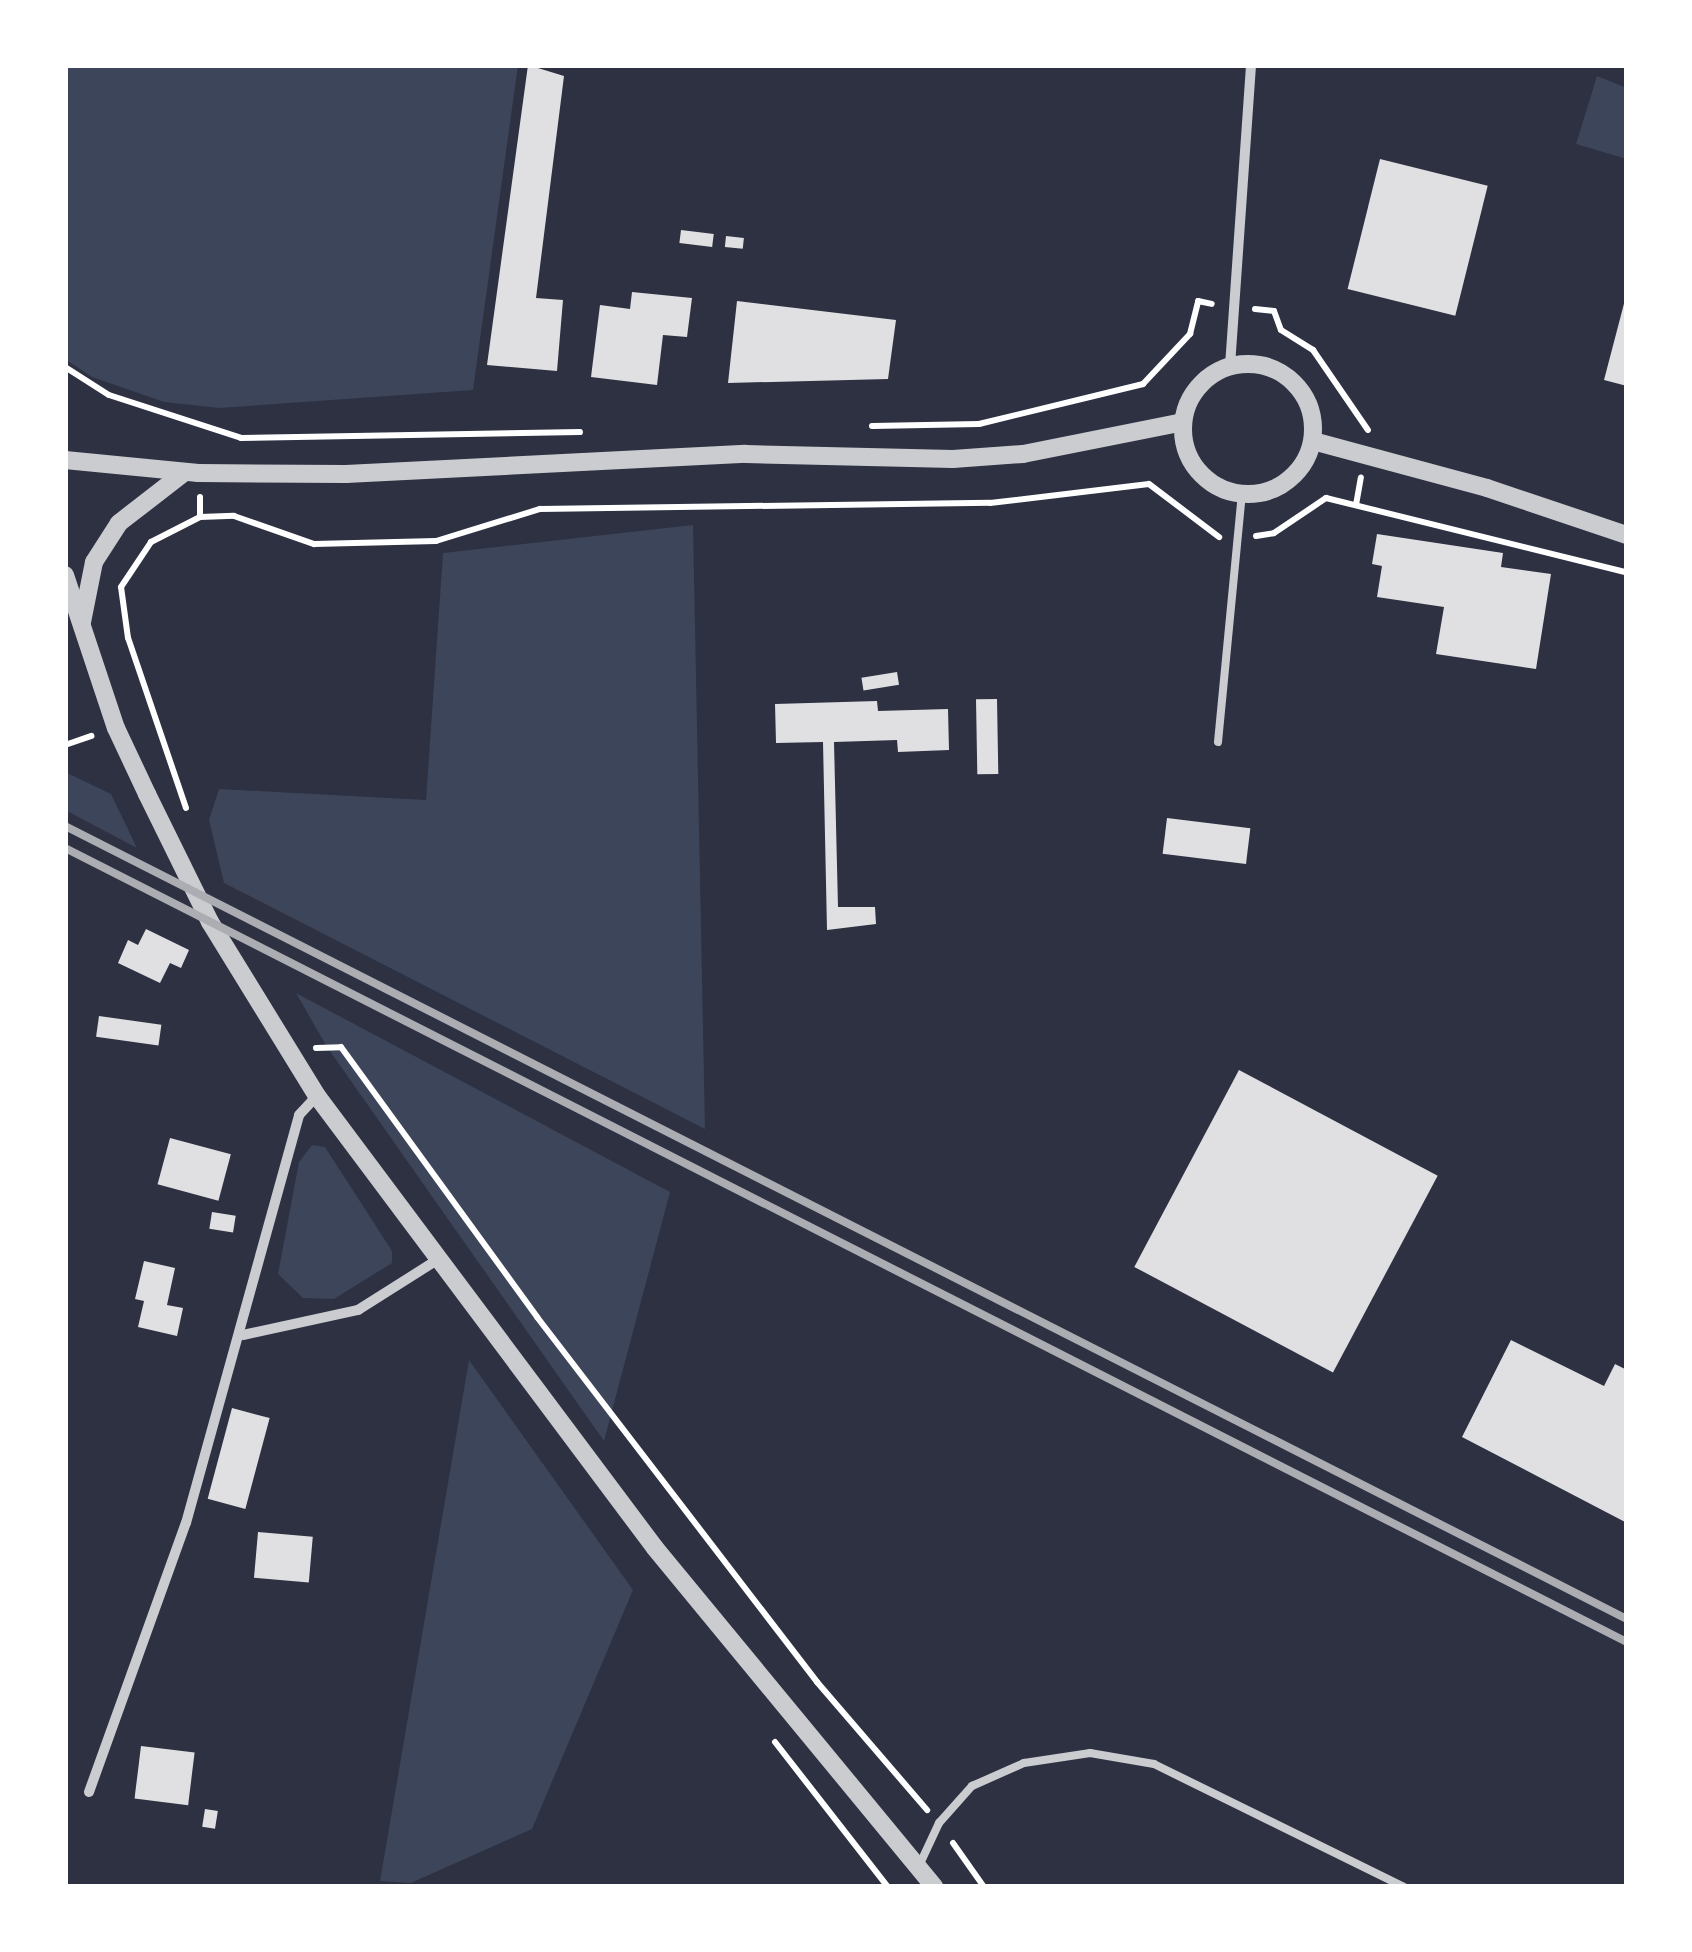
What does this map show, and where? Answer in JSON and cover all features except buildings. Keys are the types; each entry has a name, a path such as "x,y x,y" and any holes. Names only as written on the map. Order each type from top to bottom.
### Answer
{"street":[{"path":"1230,366 1251,65"},
{"path":"1255,363 1299,388 1311,410 1313,441 1290,480 1242,494 1198,470 1186,448 1183,422 1199,388 1230,366 1255,363"},
{"path":"65,460 192,473 346,474 746,454 953,459 1023,454 1183,422"},
{"path":"1313,441 1627,536"},
{"path":"81,627 94,562 111,536 192,473"},
{"path":"65,575 116,728 210,922 317,1096 655,1548 934,1887"},
{"path":"89,1792 146,1644 243,1335 299,1115 317,1096"},
{"path":"243,1335 358,1310 437,1260"}],"lane":[{"path":"1218,742 1242,494"},
{"path":"918,1868 939,1823 972,1786 1024,1763 1090,1752 1154,1764 1404,1887"}],"path":[{"path":"859,426 979,424 1143,384 1190,334 1198,301 1274,311 1281,330 1336,375 1348,403 1369,424 1356,506"},
{"path":"65,366 110,395 241,438 600,431"},
{"path":"192,473 200,518"},
{"path":"174,847 186,810 184,788 128,638 121,587 151,542 200,518 234,516 314,544 436,541 540,508 990,504 1149,484 1216,536 1238,539 1274,533 1326,498 1625,572"},
{"path":"294,1057 341,1046 537,1317 805,1667 939,1823 984,1887"}],"shaded area":[{"path":"65,65 518,65 473,390 219,408 164,402 92,377 65,359"},
{"path":"1597,76 1627,88 1627,159 1576,144"},
{"path":"693,525 705,1129 224,883 209,820 219,789 426,800 443,553"},
{"path":"65,772 111,794 137,848 65,810"},
{"path":"296,993 670,1192 604,1441 327,1047"},
{"path":"312,1145 325,1147 392,1251 392,1263 334,1299 303,1298 278,1274 299,1162"},
{"path":"469,1360 633,1590 532,1829 411,1883 380,1881"}],"railway":[{"path":"65,826 1627,1619"},
{"path":"65,848 1627,1642"}]}
